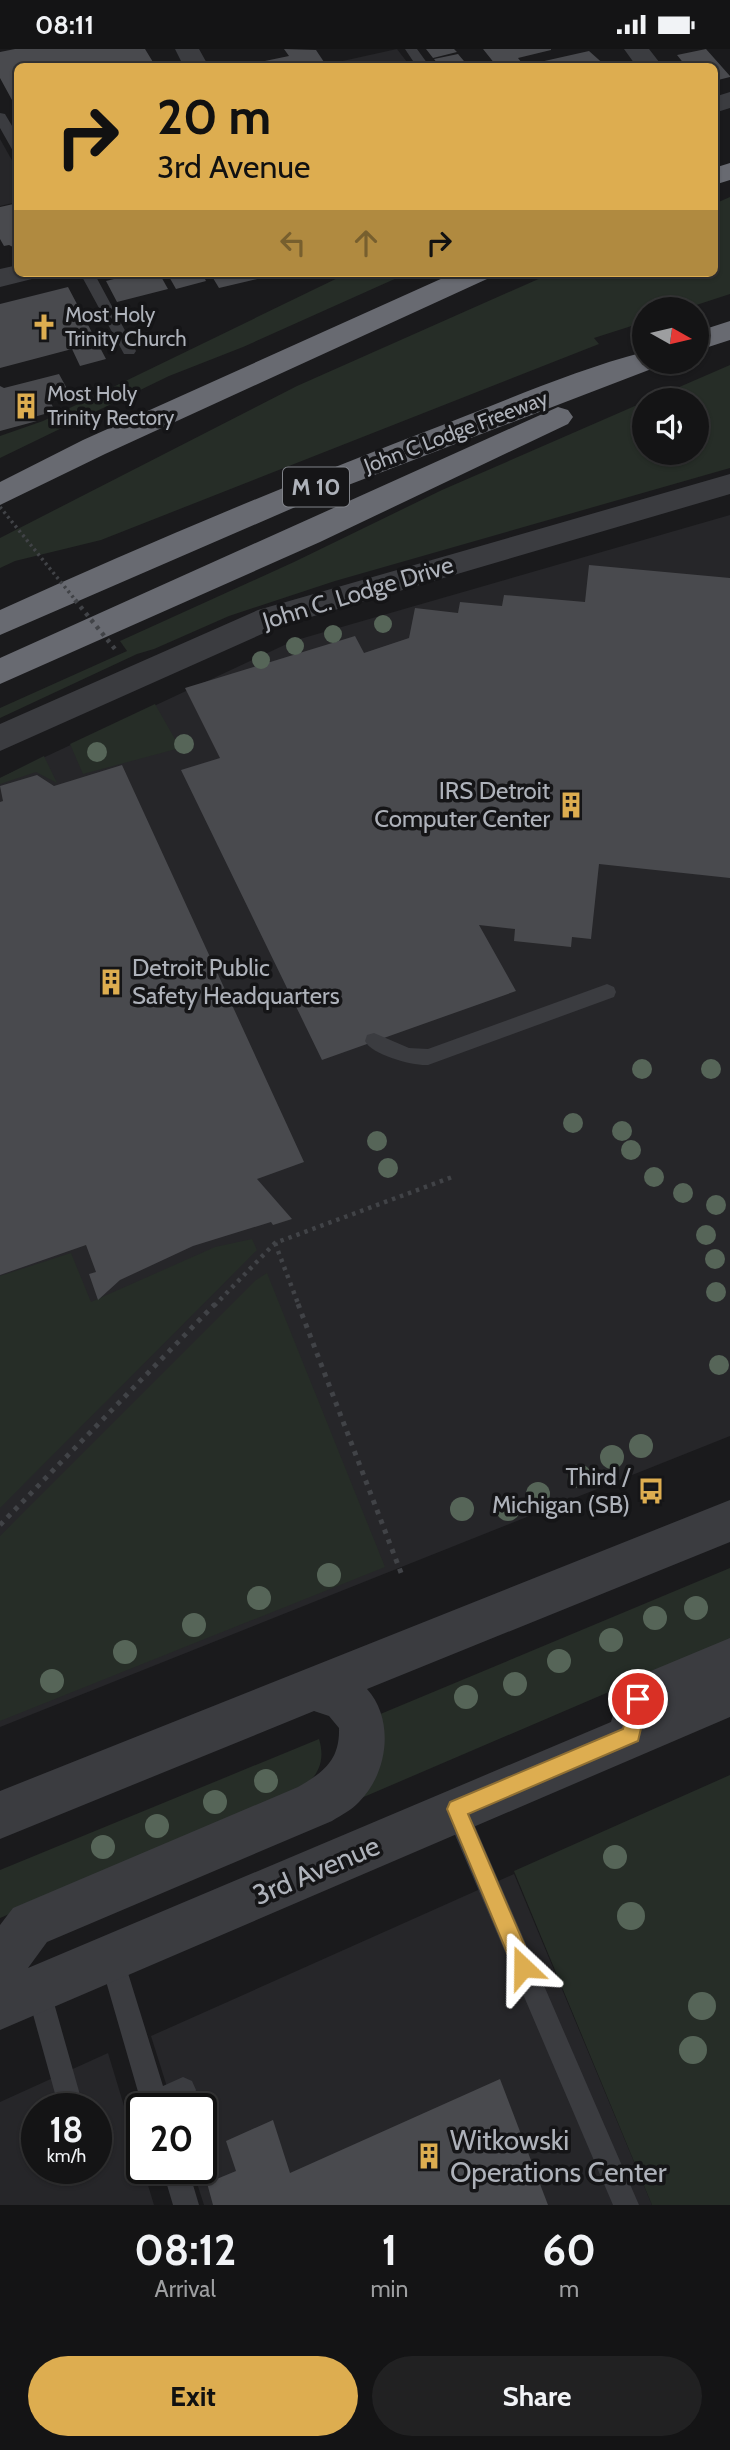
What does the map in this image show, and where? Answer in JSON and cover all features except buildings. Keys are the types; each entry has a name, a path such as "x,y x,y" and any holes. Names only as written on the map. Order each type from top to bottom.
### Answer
{"highway":[{"path":"0,495 94,447 468,277"},
{"path":"709,337 730,330"},
{"name":"John C Lodge Freeway","path":"0,624 155,552 431,441 632,365"},
{"path":"0,672 554,420 605,375"}],"street":[{"path":"636,49 648,63"},
{"name":"John C. Lodge Drive","path":"0,738 269,618 730,484"},
{"path":"0,1815 730,1521"},
{"path":"631,1735 638,1699 730,1661"},
{"path":"13,1986 30,1925 315,1804 345,1784 360,1761 363,1735 359,1715 345,1700 314,1688"},
{"name":"3rd Avenue","path":"13,1986 111,1957 730,1694"}],"lane":[{"path":"0,117 14,141"},
{"path":"89,277 129,351"},
{"path":"374,1041 389,1046 399,1055 414,1059 428,1057 607,992"},
{"path":"456,1809 626,2205"},
{"path":"111,1957 151,2093"},
{"path":"13,1986 65,2093"},
{"path":"178,2093 184,2090"},
{"path":"180,2184 186,2205"}],"path":[{"path":"0,507 116,649"},
{"path":"0,1525 275,1243 455,1176"},
{"path":"275,1243 403,1578"}],"shaded area":[{"path":"397,49 408,63 334,63"},
{"path":"0,139 14,164 14,203 0,206"},
{"path":"730,197 730,294 709,301 709,297 632,297 632,326 594,338 599,344 101,540 15,561 0,568 0,538 297,386 543,277 718,277 718,202"},
{"path":"340,277 399,277 243,347 169,376 0,458 0,436 43,421"},
{"path":"730,365 730,468 335,581 229,616 137,654 0,718 0,708 127,651 120,641 294,562 442,490 632,407 632,465 709,465 709,388 677,388"},
{"path":"730,515 730,1436 0,1727 0,778 293,641"},
{"path":"155,704 180,748 83,774 70,744"},
{"path":"44,756 57,783 36,772 0,784 0,778"},
{"path":"252,1239 257,1250 0,1508 0,1276 71,1253 91,1302 215,1247"},
{"path":"267,1273 385,1567 0,1721 0,1536 256,1280"},
{"path":"730,1568 730,1640 345,1805 378,1715"},
{"path":"319,1739 319,1767 310,1781 287,1798 0,1918 0,1870"},
{"path":"730,1775 730,2205 652,2205 514,1871"},
{"path":"514,1874 652,2205 204,2205 197,2184 217,2184 217,2093 169,2093 151,2036"},
{"path":"108,2053 126,2112 126,2184 148,2184 154,2205 0,2205 0,2102"}],"place":[{"name":"Most Holy Trinity Church","path":"44,327"},
{"name":"Most Holy Trinity Rectory","path":"26,406"},
{"name":"IRS Detroit Computer Center","path":"571,805"},
{"name":"Detroit Public Safety Headquarters","path":"111,982"},
{"name":"Third / Michigan (SB)","path":"651,1491"},
{"name":"Witkowski Operations Center","path":"429,2156"}],"route":[{"path":"523,1967 456,1809 631,1735 638,1699"}]}
